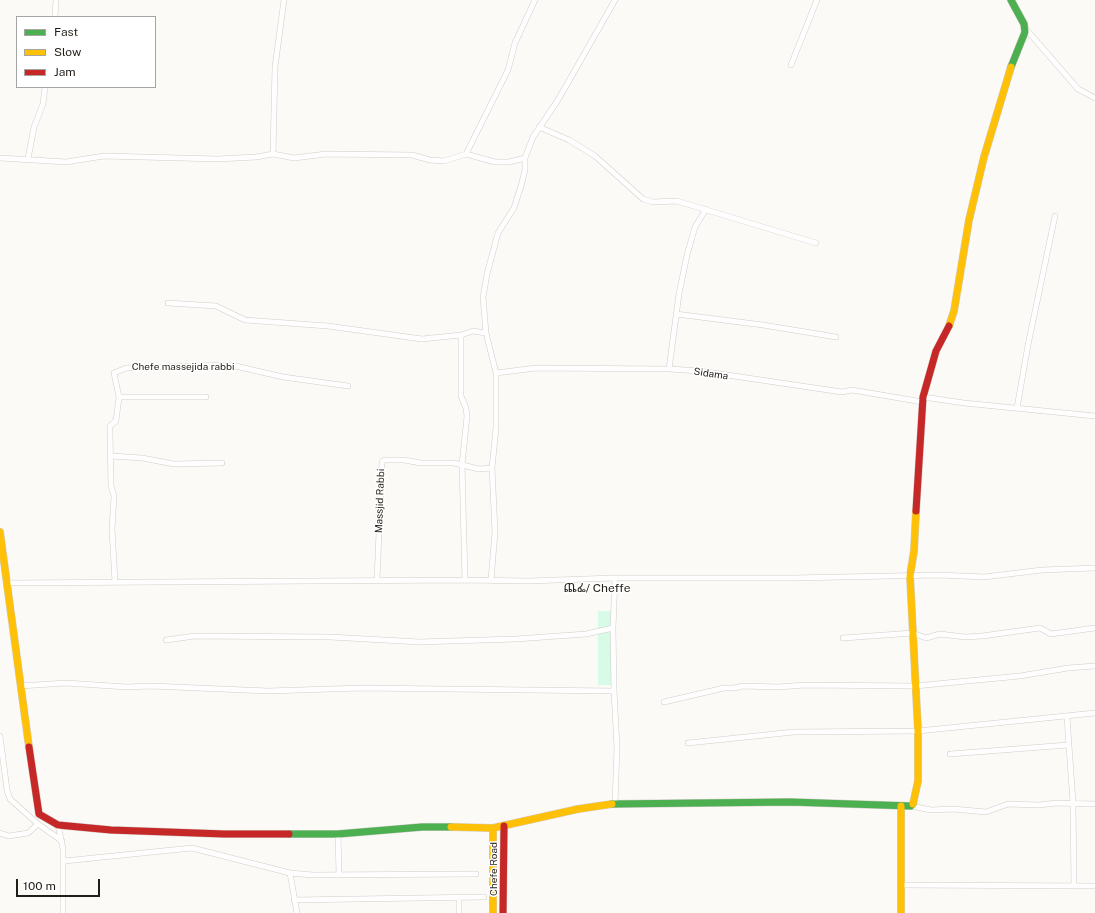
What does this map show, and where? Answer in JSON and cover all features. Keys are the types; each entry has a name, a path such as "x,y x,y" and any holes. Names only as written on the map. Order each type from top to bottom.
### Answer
{"street":[{"path":"55,16 56,0"},
{"path":"273,154 274,67 284,0"},
{"path":"466,154 508,70 515,43 535,0"},
{"path":"491,580 496,532 492,468 496,428 496,372 486,333 483,297 492,248 498,233 514,208 522,181 525,158 532,137 558,100 615,0"},
{"path":"791,65 817,0"},
{"path":"1011,0 1025,28 1078,89 1095,98"},
{"path":"911,806 915,802 918,781 918,731 910,576 914,551 923,399 936,351 950,325 954,311 969,220 984,157 1009,72 1025,28"},
{"path":"28,159 34,127 43,104 45,88"},
{"path":"538,127 569,140 595,156 643,199 653,202 677,201 816,243"},
{"path":"0,158 66,162 104,156 218,159 256,157 273,154 294,158 326,154 412,156 444,161 466,154 495,162 509,162 525,158"},
{"path":"669,369 679,294 695,227 706,210"},
{"path":"1017,408 1028,345 1055,216"},
{"path":"168,303 216,306 245,320 328,326 384,335 422,339 461,335 473,331 486,333"},
{"path":"676,314 763,325 836,337"},
{"path":"461,335 461,396 466,408 467,416 462,465 465,580"},
{"name":"Chefe massejida rabbi","path":"119,397 114,373 126,368 231,365 283,378 348,386"},
{"name":"Sidama","path":"496,372 536,368 669,369 700,371 842,392 852,390 923,399 1095,416"},
{"path":"115,582 112,530 114,496 111,486 110,426 116,421 119,397 206,397"},
{"path":"111,456 142,458 174,464 222,463"},
{"name":"Massjid Rabbi","path":"377,580 382,462 384,460 404,460 421,463 454,463 479,469 492,468"},
{"path":"0,532 37,806 39,814 58,825 111,830 202,833 338,834 422,827 493,828 578,808 615,804 790,802 911,806 931,810 953,809 986,812 1008,804 1095,804"},
{"path":"7,583 377,580 491,580 528,582 615,578 793,578 910,576 984,577 1042,570 1095,568"},
{"path":"615,578 613,628 617,747 615,804"},
{"path":"166,640 195,636 330,637 420,642 516,639 586,634 613,628"},
{"path":"843,638 913,633 926,638 940,634 965,637 1040,628 1052,634 1095,628"},
{"path":"664,702 724,688 743,686 915,686 1020,676 1068,668 1095,666"},
{"path":"20,686 66,683 127,688 151,686 268,691 362,688 614,691"},
{"path":"688,743 794,732 918,731 1095,713"},
{"path":"1067,717 1073,803 1074,884"},
{"path":"0,736 10,799 38,824 62,842"},
{"path":"950,754 1068,745"},
{"path":"900,806 901,913"},
{"path":"0,834 9,836 28,833 38,824"},
{"path":"58,825 64,861 63,913"},
{"name":"Chefe Road","path":"503,913 504,826"},
{"name":"Chefe Road","path":"493,828 493,913"},
{"path":"338,834 339,875"},
{"path":"64,861 192,848 290,872 339,875 476,874"},
{"path":"290,872 297,913"},
{"path":"901,884 1074,884 1095,886"},
{"path":"459,897 459,913"},
{"path":"294,900 484,897"}],"green space":[{"path":"598,611 611,611 611,685 598,685"}],"traffic: fast":[{"path":"1011,0 1024,24 1025,32 1011,67"},
{"path":"612,804 790,802 911,806 913,804"},
{"path":"289,834 338,834 422,827 451,827"}],"traffic: slow":[{"path":"949,326 954,311 969,220 984,157 1011,67"},
{"path":"913,804 918,781 918,731 910,576 914,551 916,511"},
{"path":"0,532 29,747"},
{"path":"451,827 493,828 578,809 612,804"},
{"path":"901,806 901,913"},
{"path":"493,828 493,913"}],"traffic: jam":[{"path":"916,511 923,397 936,351 949,326"},
{"path":"29,747 39,814 58,825 111,830 224,834 289,834"},
{"path":"503,913 504,826"}],"district":[{"name":"ጨፌ/ Cheffe","path":"597,588"}]}
